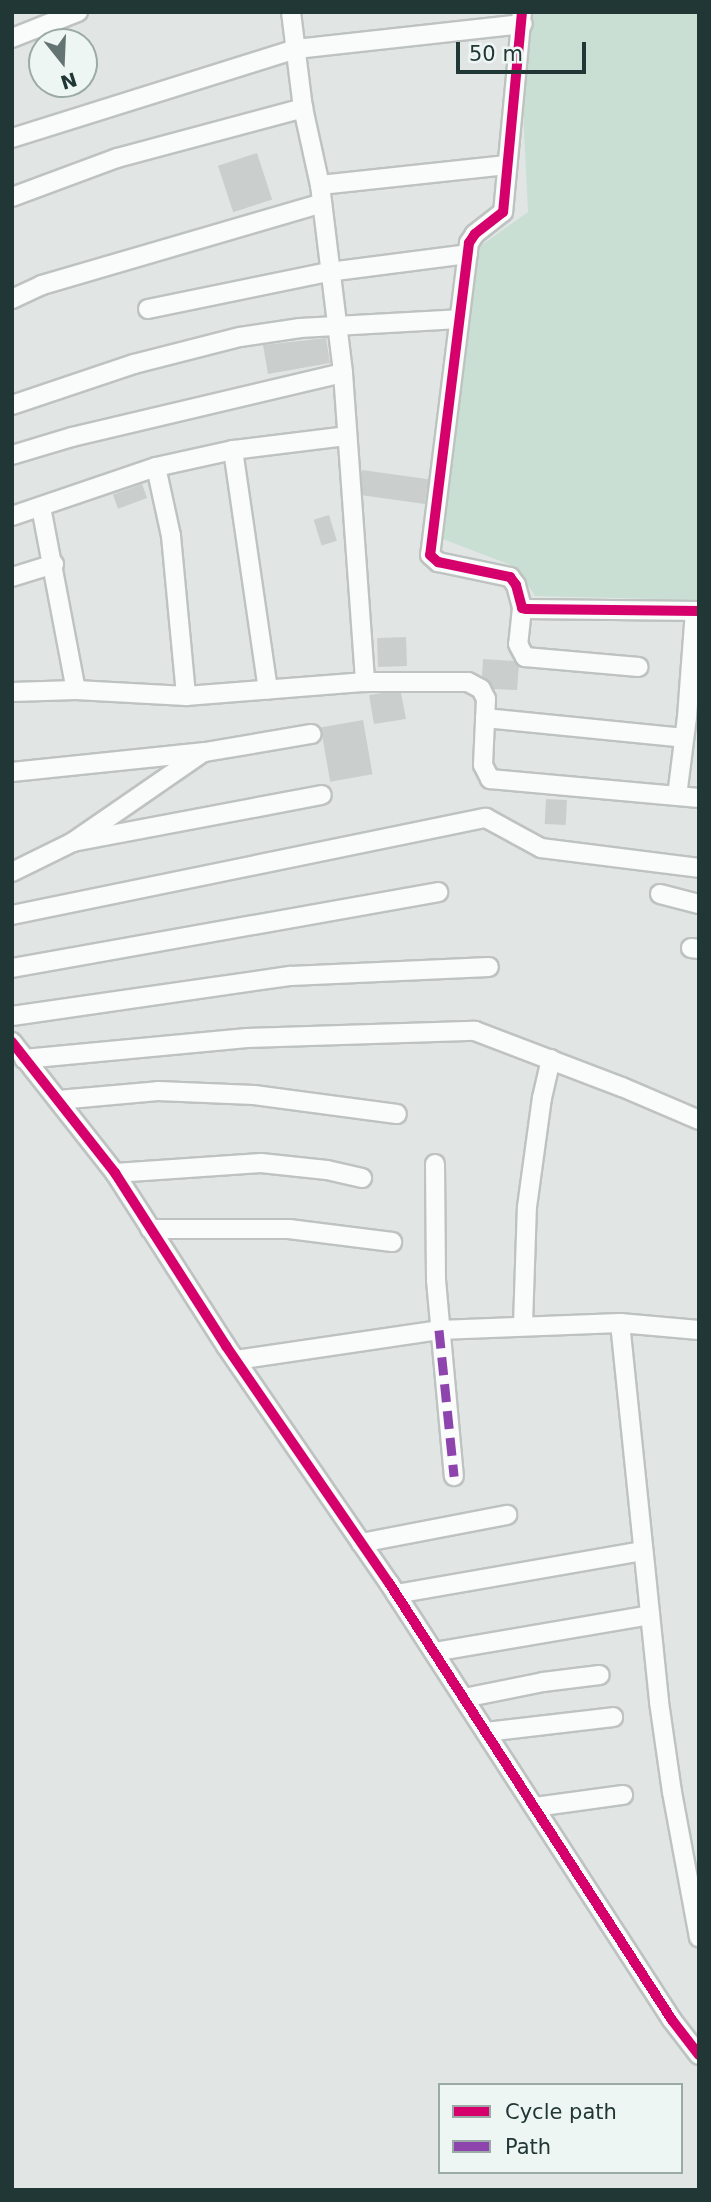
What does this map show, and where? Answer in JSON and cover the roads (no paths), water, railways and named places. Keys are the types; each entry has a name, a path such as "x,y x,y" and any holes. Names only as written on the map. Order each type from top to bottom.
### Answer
{"street":[{"path":"12,38 78,12"},
{"path":"291,12 303,108 321,194 343,373 365,682"},
{"path":"12,138 296,49 523,18 503,212 475,234 468,254 430,555 438,562 510,577 516,585 522,608 517,644 526,657 639,667"},
{"path":"12,197 130,155 303,108"},
{"path":"12,299 42,285 321,194 507,165"},
{"path":"148,309 329,272 468,254"},
{"path":"12,405 182,349 300,328 338,328 459,318"},
{"path":"12,455 72,437 343,373"},
{"path":"12,516 156,467 233,450 347,436"},
{"path":"233,450 268,689"},
{"path":"156,467 173,549 186,696"},
{"path":"41,507 76,690"},
{"path":"12,578 54,564"},
{"path":"522,608 697,611 693,716 684,738 677,796"},
{"path":"12,692 76,690 186,696 365,682 468,682 485,694 483,765 490,779 699,798"},
{"path":"485,718 684,738"},
{"path":"12,772 205,752 311,734"},
{"path":"12,872 73,842 205,752"},
{"path":"73,842 322,795"},
{"path":"12,915 486,818 541,848 699,868"},
{"path":"12,968 438,892"},
{"path":"660,894 699,904"},
{"path":"12,1016 291,976 489,967"},
{"path":"24,1059 247,1038 454,1031 489,1035 699,1120"},
{"path":"12,1042 115,1173 236,1360 396,1594 672,2020 699,2055"},
{"path":"523,1325 527,1207 538,1120 551,1059"},
{"path":"58,1100 158,1091 254,1095 397,1114"},
{"path":"115,1173 261,1163 327,1170 362,1178"},
{"path":"435,1164 434,1230 439,1330 454,1476"},
{"path":"150,1229 289,1229 392,1242"},
{"path":"620,1324 650,1615 672,1792 693,1882 699,1938"},
{"path":"236,1360 439,1330 523,1325 620,1324 699,1330"},
{"path":"361,1543 507,1515"},
{"path":"396,1594 643,1551"},
{"path":"434,1652 650,1615"},
{"path":"464,1698 543,1682 600,1675"},
{"path":"486,1732 613,1717"},
{"path":"535,1807 623,1795"}]}
